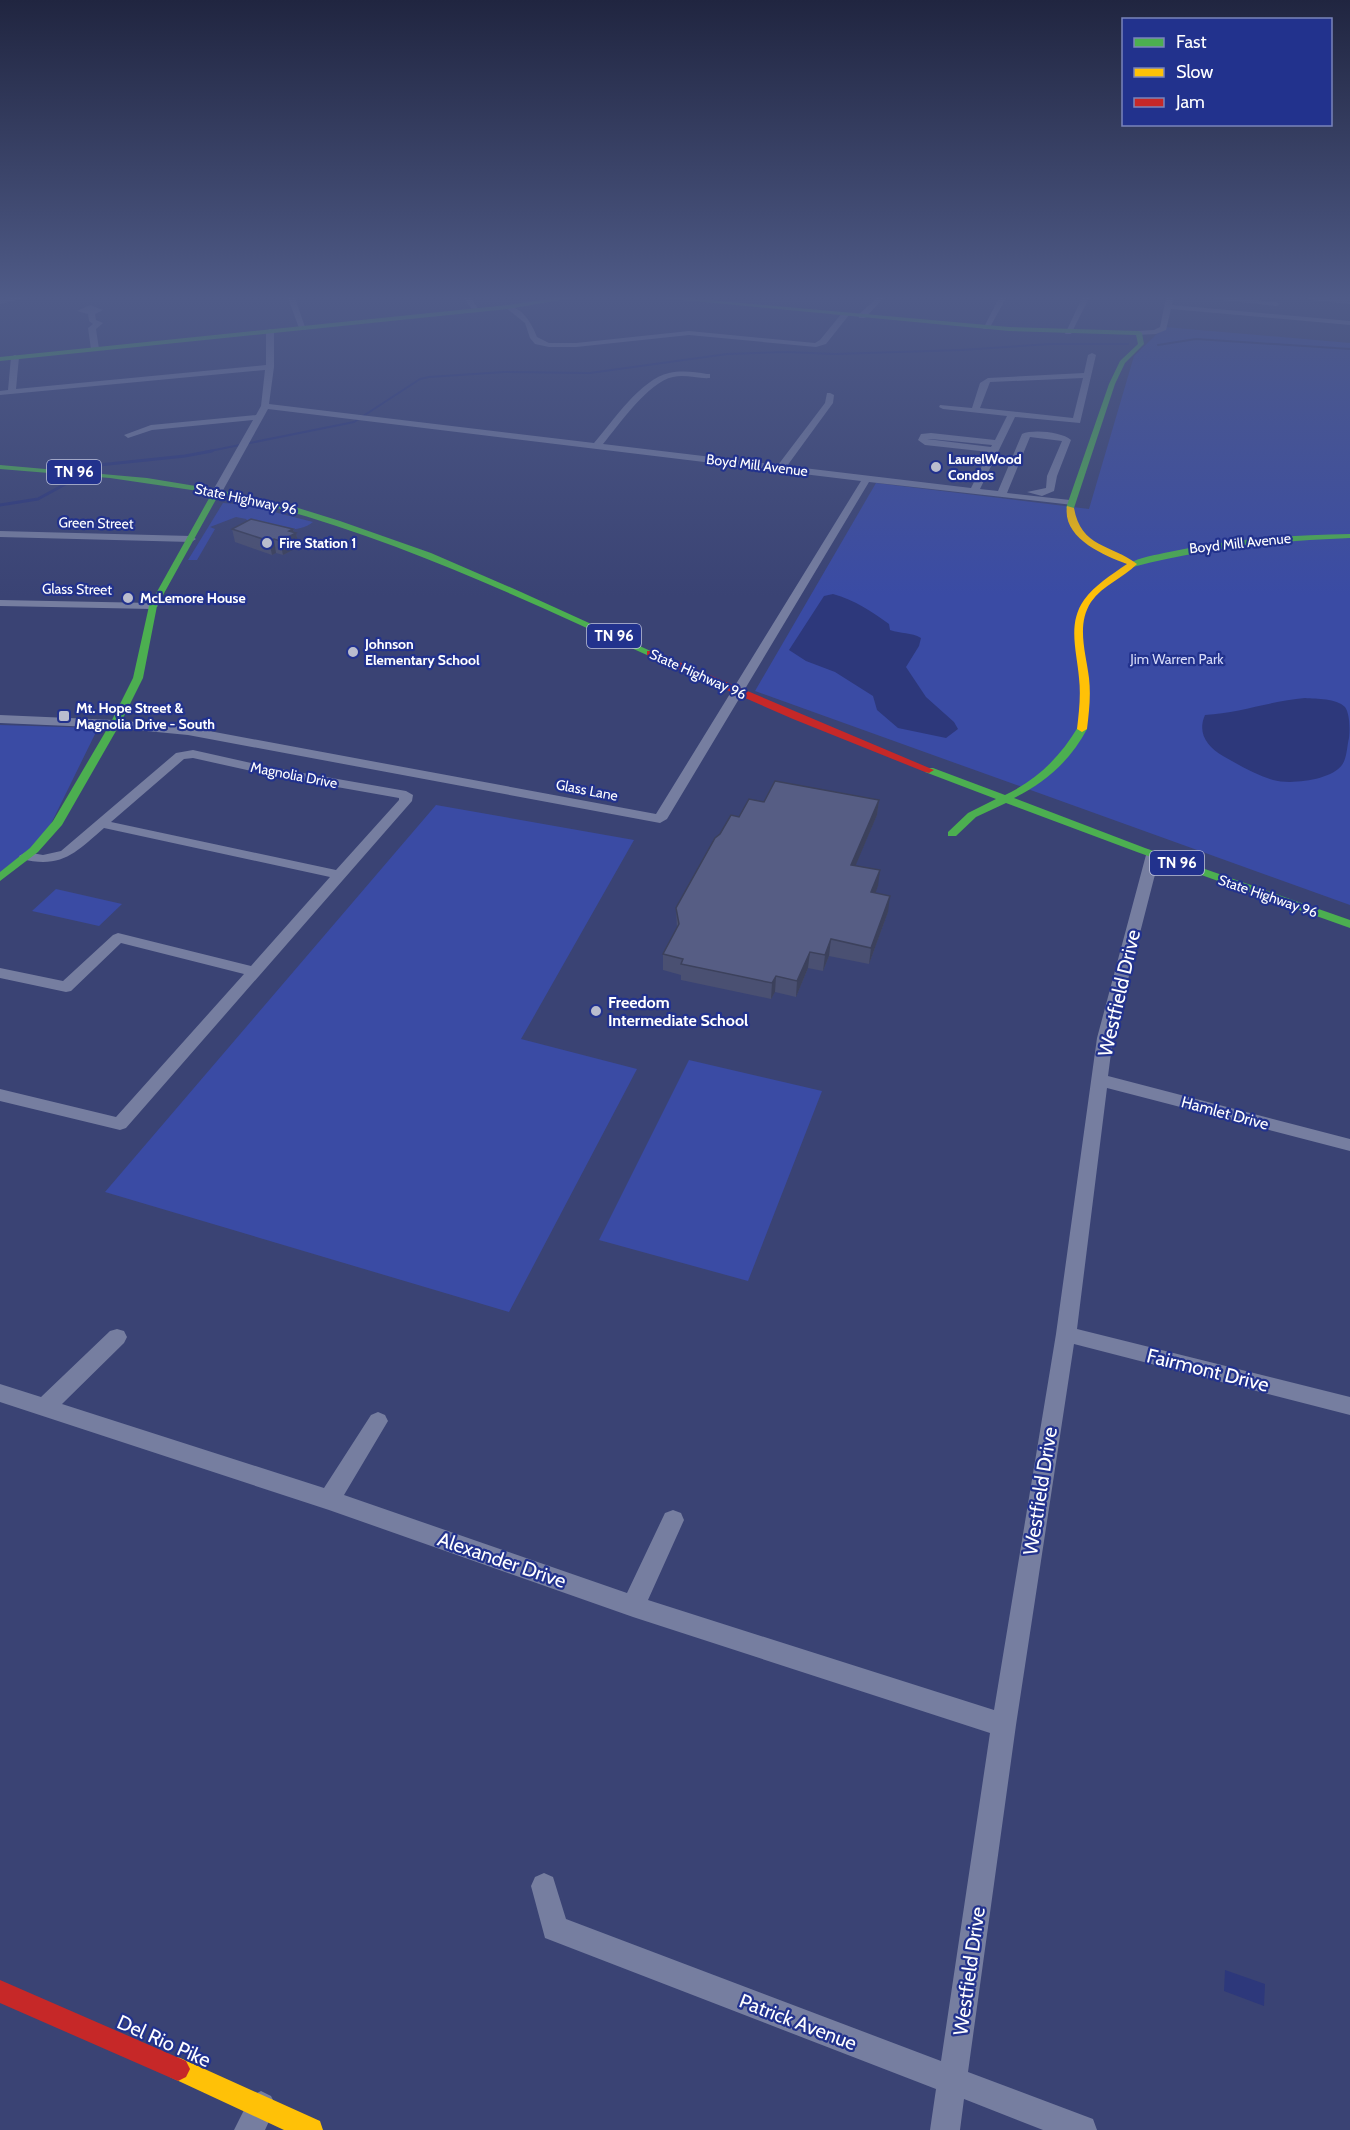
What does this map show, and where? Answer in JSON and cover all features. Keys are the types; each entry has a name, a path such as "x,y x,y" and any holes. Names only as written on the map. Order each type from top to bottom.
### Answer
{"street":[{"path":"0,878 26,856 58,823 115,724 138,678 153,606 246,443 265,406 266,397"},
{"path":"597,445 642,397"},
{"path":"782,468 829,404 830,397"},
{"path":"975,411 979,397"},
{"path":"943,407 1077,421 1082,397"},
{"path":"1109,397 1070,503 1071,521 1077,531 1103,550 1133,564"},
{"name":"Boyd Mill Avenue","path":"265,406 867,478 976,488 1070,503"},
{"path":"908,474 976,488 1012,414"},
{"path":"128,435 151,428 260,417"},
{"path":"1029,434 1066,440 1052,476 1051,489 1042,493 1002,492 1025,436 1029,434"},
{"path":"931,435 996,447 925,442 922,440 924,436 931,435"},
{"name":"State Highway 96","path":"0,467 91,473 217,492 321,517 400,545 521,595 850,739 1154,855 1350,924"},
{"name":"Glass Lane","path":"115,724 188,731 660,819 867,478"},
{"name":"Green Street","path":"0,534 190,539"},
{"name":"Boyd Mill Avenue","path":"952,834 973,811 1005,799 1043,775 1066,753 1082,729 1086,690 1075,628 1078,615 1090,595 1107,578 1133,564 1175,550 1227,541 1350,536"},
{"name":"Glass Street","path":"0,603 153,606"},
{"path":"0,719 115,724"},
{"name":"Magnolia Drive","path":"0,1095 120,1124 405,801 406,795 186,755 180,756 66,854 43,859 26,856"},
{"path":"102,824 339,875"},
{"name":"Westfield Drive","path":"945,2130 954,2082 1004,1725 1066,1334 1105,1038 1154,855"},
{"path":"0,973 66,987 118,938 254,971"},
{"name":"Hamlet Drive","path":"1100,1080 1350,1145"},
{"name":"Fairmont Drive","path":"1066,1334 1350,1406"},
{"path":"45,1407 117,1337"},
{"name":"Alexander Drive","path":"0,1393 329,1500 633,1606 1004,1725"},
{"path":"329,1500 378,1421"},
{"path":"633,1606 673,1520"},
{"name":"Patrick Avenue","path":"544,1886 555,1928 1082,2130"},
{"name":"Del Rio Pike","path":"0,1990 255,2117 310,2130"}],"green space":[{"name":"Jim Warren Park","path":"1122,397 1350,397 1350,905 755,691 876,483 1089,509"},
{"path":"223,503 247,505 313,522 307,526 284,530 252,526 246,519 236,517 210,527 215,529 197,560 188,560"},
{"path":"0,725 98,728 44,838 0,874"},
{"path":"436,805 634,840 521,1039 637,1069 509,1312 105,1192"},
{"path":"56,889 122,904 99,926 32,911"},
{"path":"689,1060 822,1091 748,1281 599,1240"}],"shaded area":[{"path":"833,594 869,610 889,624 890,630 921,638 919,646 906,667 926,697 954,722 958,729 946,738 898,728 877,710 873,696 835,672 806,661 789,650 824,596"},
{"path":"1305,698 1337,702 1345,707 1349,718 1349,738 1344,762 1337,770 1320,778 1290,782 1267,778 1217,752 1208,744 1203,734 1205,715"},
{"path":"1225,1970 1265,1984 1264,2006 1224,1991"}],"building":[{"path":"251,519 293,529 289,531 296,533 280,541 274,539 269,541 232,529"},
{"name":"Freedom Intermediate School","path":"775,781 879,800 851,865 880,870 871,892 890,896 871,948 831,939 825,955 810,952 797,981 776,976 772,983 681,964 683,959 663,954 679,924 676,908 715,838 720,834 731,815 739,817 749,799 764,802"}],"waterway":[{"path":"205,452 354,422 392,397"},
{"path":"99,465 212,451"},
{"path":"0,505 38,499 69,482"}],"traffic: fast":[{"path":"1070,508 1107,397"},
{"path":"0,467 147,480 220,492 292,509 337,522 428,555 650,653"},
{"path":"0,878 34,850 58,823 115,724 138,678 153,606 217,492"},
{"path":"1133,564 1186,551 1240,542 1350,536"},
{"path":"952,834 972,815 1013,795 1053,767 1070,749 1082,729"},
{"path":"929,770 1141,850 1350,924"}],"traffic: slow":[{"path":"1070,508 1072,519 1084,537 1102,550 1133,564 1104,583 1087,602 1079,619 1078,638 1085,702 1082,729"},
{"path":"178,2069 311,2130"}],"traffic: jam":[{"path":"650,653 797,717 929,770"},
{"path":"0,1991 178,2069"}],"place":[{"name":"LaurelWood Condos","path":"936,467"},
{"name":"Fire Station 1","path":"267,543"},
{"name":"McLemore House","path":"128,598"},
{"name":"Johnson Elementary School","path":"353,652"},
{"name":"Mt. Hope Street & Magnolia Drive - South","path":"64,716"},
{"name":"Freedom Intermediate School","path":"596,1011"}]}
